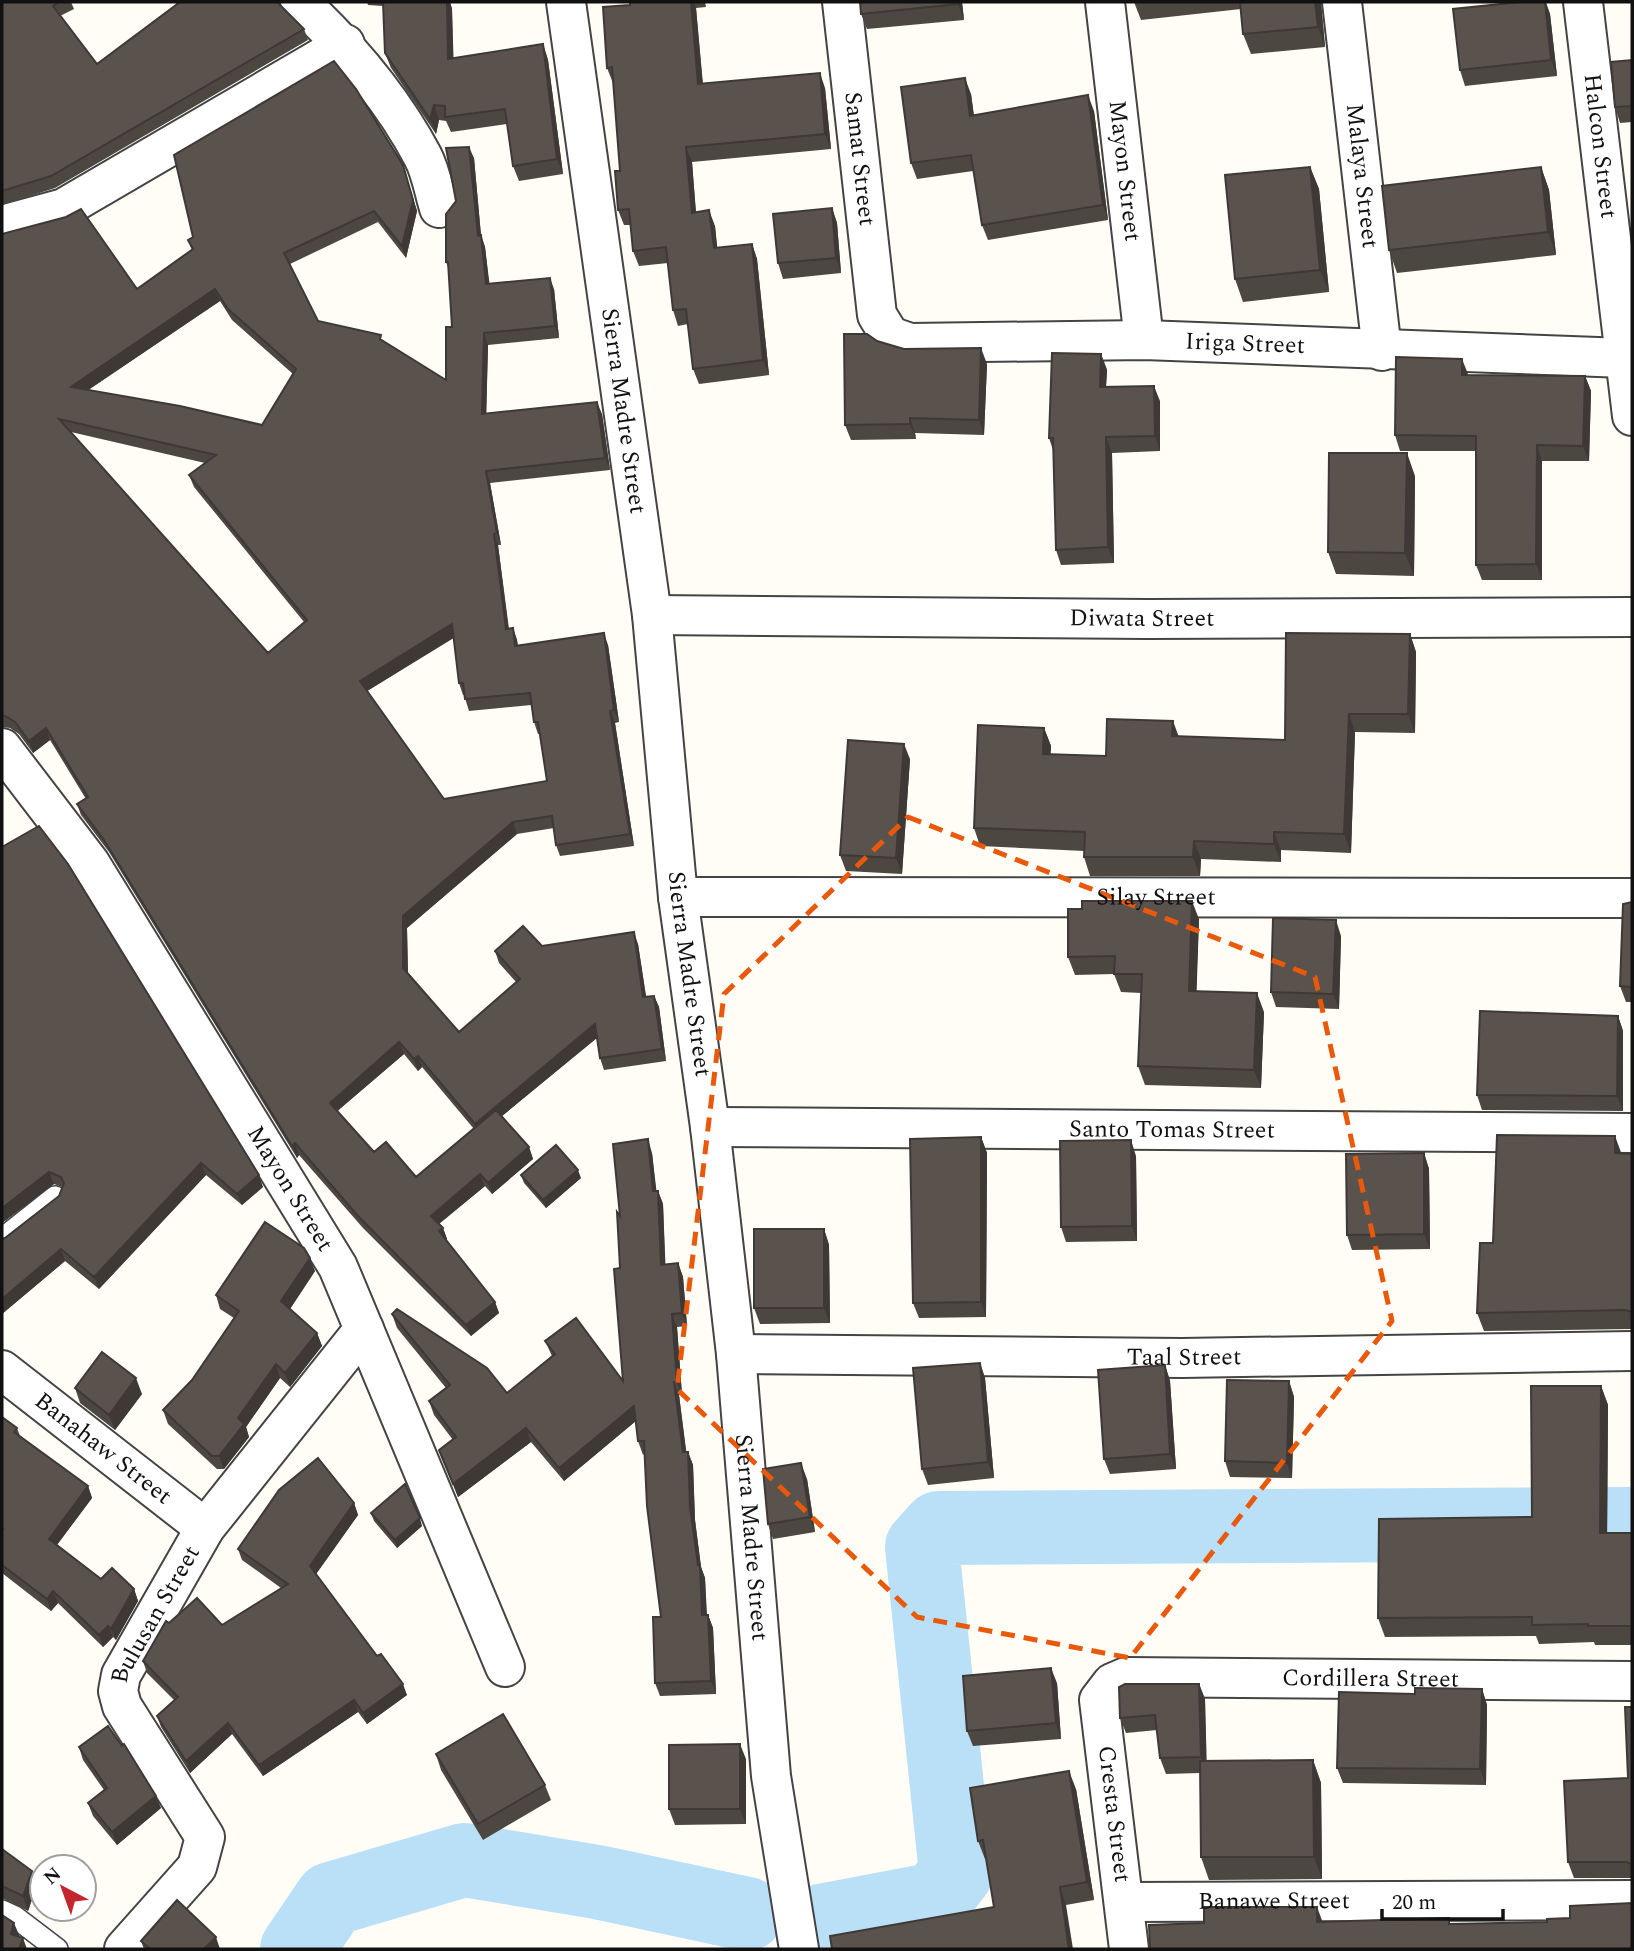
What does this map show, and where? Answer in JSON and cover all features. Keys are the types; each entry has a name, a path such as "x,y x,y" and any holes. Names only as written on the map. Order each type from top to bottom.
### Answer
{"street":[{"path":"300,2 345,44 387,102 424,159 439,208"},
{"name":"Sierra Madre Street","path":"566,2 652,615 678,897 710,1127 736,1354 771,1776 799,1949"},
{"name":"Samat Street","path":"842,2 877,316"},
{"name":"Mayon Street","path":"1105,2 1144,340"},
{"name":"Malaya Street","path":"1342,2 1382,351"},
{"name":"Halcon Street","path":"1583,2 1632,416"},
{"path":"2,225 64,208 345,44"},
{"name":"Iriga Street","path":"877,316 890,336 910,343 1144,340 1625,358"},
{"name":"Diwata Street","path":"652,615 1134,619 1632,617"},
{"name":"Mayon Street","path":"2,748 90,863 338,1267 505,1667"},
{"name":"Silay Street","path":"678,897 1632,898"},
{"name":"Santo Tomas Street","path":"710,1127 1632,1133"},
{"name":"Bulusan Street","path":"124,1949 197,1867 205,1837 122,1706 118,1691 121,1675 205,1528 364,1329"},
{"name":"Taal Street","path":"736,1354 1182,1358 1632,1352"},
{"name":"Banahaw Street","path":"2,1370 205,1528"},
{"name":"Cordillera Street","path":"1112,1683 1126,1677 1632,1681"},
{"name":"Cresta Street","path":"1112,1683 1099,1700 1129,1949"},
{"name":"Banawe Street","path":"1125,1902 1632,1900"}],"lane":[{"path":"2,1239 55,1197"},
{"path":"2,1911 15,1917 57,1949"}],"highlighted area":[{"path":"908,817 1315,977 1392,1321 1130,1658 917,1617 677,1389 724,994"}],"building":[{"path":"2,2 60,2 53,6 97,64 180,2 278,2 304,29 51,176 2,191"},
{"path":"383,2 447,2 448,59 543,44 557,159 513,166 505,109 445,117 445,106 434,105 430,119 385,53"},
{"path":"630,2 691,2 698,84 820,73 825,134 686,147 692,213 709,210 714,248 752,244 763,360 693,369 686,309 673,310 666,247 633,251 629,209 618,210 615,171 620,171 612,67 607,68 603,7 630,5"},
{"path":"860,2 958,2 958,4 861,14"},
{"path":"1240,2 1315,2 1318,27 1243,34"},
{"path":"1545,2 1551,60 1460,70 1453,9"},
{"path":"1632,60 1632,106 1615,107 1611,62"},
{"path":"334,61 356,89 403,165 413,200 402,246 374,211 284,253 318,321 381,335 380,339 446,380 446,327 452,327 446,262 446,214 456,201 446,148 469,147 486,284 550,278 555,326 484,333 482,414 597,402 605,458 486,471 497,533 494,534 506,629 513,628 515,646 604,633 614,710 610,711 630,834 556,845 552,816 513,822 403,916 403,968 459,1032 520,979 495,951 523,926 542,946 634,932 643,997 654,996 662,1049 600,1058 595,1024 475,1124 418,1056 414,1059 399,1042 330,1103 374,1152 386,1142 416,1177 496,1110 529,1147 488,1183 480,1174 431,1216 443,1228 439,1231 495,1302 466,1325 358,1216 295,1143 292,1146 104,840 77,804 88,797 46,728 29,741 15,722 2,715 2,234 66,217 81,209 137,289 193,249 188,240 193,237 174,155","holes":["215,289 228,309 296,369 262,425 180,406 71,387","59,419 216,455 189,475 307,620 268,653","452,624 459,683 463,683 465,699 530,693 534,722 538,722 547,781 444,799 360,681"]},
{"path":"965,78 970,116 1088,95 1103,205 982,225 971,155 911,163 901,87"},
{"path":"1310,167 1320,270 1235,279 1225,175"},
{"path":"1541,167 1548,232 1389,250 1382,186"},
{"path":"832,208 836,258 778,263 773,214"},
{"path":"844,334 867,334 877,341 904,349 981,348 979,420 910,418 910,424 845,425"},
{"path":"1052,353 1101,354 1100,387 1154,386 1155,436 1106,437 1108,547 1056,550 1053,438 1049,438"},
{"path":"1396,357 1462,359 1462,375 1585,376 1583,446 1537,445 1536,564 1476,565 1476,436 1395,435"},
{"path":"1329,453 1407,453 1405,553 1328,552"},
{"path":"1286,633 1410,634 1408,714 1349,714 1344,834 1274,832 1274,844 1194,841 1193,857 1084,857 1085,832 974,828 978,725 1044,728 1043,754 1106,756 1107,719 1173,721 1172,736 1285,740"},
{"path":"848,740 904,744 896,858 840,855"},
{"path":"39,826 68,864 259,1175 237,1194 201,1163 94,1277 61,1249 2,1299 2,1239 59,1196 64,1183 61,1177 49,1172 2,1208 2,847"},
{"path":"1082,901 1192,901 1189,991 1257,993 1254,1070 1138,1066 1142,974 1114,974 1115,956 1068,957 1068,909 1082,909"},
{"path":"1632,902 1632,987 1620,986 1623,904"},
{"path":"1273,918 1336,920 1333,994 1271,992"},
{"path":"1480,1011 1618,1016 1617,1096 1477,1095"},
{"path":"1497,1135 1615,1136 1615,1153 1632,1154 1632,1312 1477,1313 1480,1243 1493,1243"},
{"path":"981,1137 981,1302 913,1303 910,1139"},
{"path":"648,1139 653,1191 658,1191 661,1265 678,1263 682,1313 672,1314 677,1382 674,1382 683,1452 688,1452 690,1507 700,1565 702,1615 708,1615 711,1681 655,1683 653,1617 661,1617 647,1506 644,1441 638,1441 634,1406 559,1468 526,1428 453,1484 439,1450 456,1437 429,1401 450,1385 392,1314 397,1309 487,1368 507,1393 555,1354 545,1341 576,1318 623,1381 614,1269 620,1268 617,1212 620,1216 613,1144"},
{"path":"1131,1140 1132,1226 1061,1227 1060,1141"},
{"path":"556,1145 578,1170 543,1200 521,1175"},
{"path":"1424,1153 1424,1234 1347,1235 1346,1154"},
{"path":"265,1222 304,1248 310,1258 281,1301 317,1333 285,1373 276,1364 238,1418 244,1424 219,1456 212,1456 163,1410 192,1380 239,1311 216,1295"},
{"path":"754,1229 824,1229 824,1308 754,1308"},
{"path":"102,1352 136,1378 109,1415 75,1388"},
{"path":"980,1363 988,1462 922,1469 913,1368"},
{"path":"1165,1365 1170,1454 1104,1459 1098,1370"},
{"path":"1227,1380 1289,1381 1287,1463 1225,1461"},
{"path":"1531,1386 1601,1386 1600,1533 1632,1533 1632,1626 1532,1625 1532,1617 1378,1618 1379,1519 1532,1517"},
{"path":"2,1417 17,1428 14,1432 88,1486 49,1539 101,1579 112,1568 134,1589 111,1629 108,1626 99,1635 53,1591 47,1599 2,1565"},
{"path":"318,1458 354,1503 310,1566 377,1656 381,1654 403,1684 363,1713 354,1700 259,1765 228,1723 186,1761 157,1716 178,1697 143,1661 166,1621 169,1623 197,1598 222,1625 288,1584 238,1549 279,1490"},
{"path":"801,1463 810,1517 768,1524 763,1469"},
{"path":"405,1484 420,1518 395,1540 371,1513"},
{"path":"1051,1668 1056,1723 967,1731 963,1676"},
{"path":"1125,1684 1199,1684 1201,1757 1160,1758 1155,1715 1120,1718 1119,1687"},
{"path":"1415,1688 1482,1689 1480,1769 1337,1768 1339,1692 1415,1694"},
{"path":"1625,1707 1632,1707 1632,1864 1568,1862 1564,1781 1628,1778"},
{"path":"503,1714 545,1785 478,1824 436,1754"},
{"path":"108,1726 122,1746 124,1744 156,1796 112,1832 88,1803 107,1788 79,1747"},
{"path":"740,1744 740,1809 669,1809 669,1745"},
{"path":"1313,1760 1314,1857 1201,1857 1200,1761"},
{"path":"1069,1771 1087,1882 1060,1887 1069,1949 832,1949 830,1936 994,1907 983,1840 978,1841 970,1788"},
{"path":"2,1849 28,1868 28,1882 23,1896 2,1886"},
{"path":"177,1900 216,1937 204,1949 150,1949 141,1941"},
{"path":"1632,1903 1632,1949 1150,1949 1149,1925 1204,1923 1204,1907 1317,1907 1317,1922 1449,1918 1449,1924 1547,1922 1547,1919 1570,1918 1570,1906"},
{"path":"2,1915 14,1923 11,1934 23,1938 19,1949 2,1949"}],"waterway":[{"path":"820,1921 936,1899 956,1873 922,1547 939,1528 1632,1524"},
{"path":"297,1949 331,1899 464,1860 597,1882 747,1914"}]}
